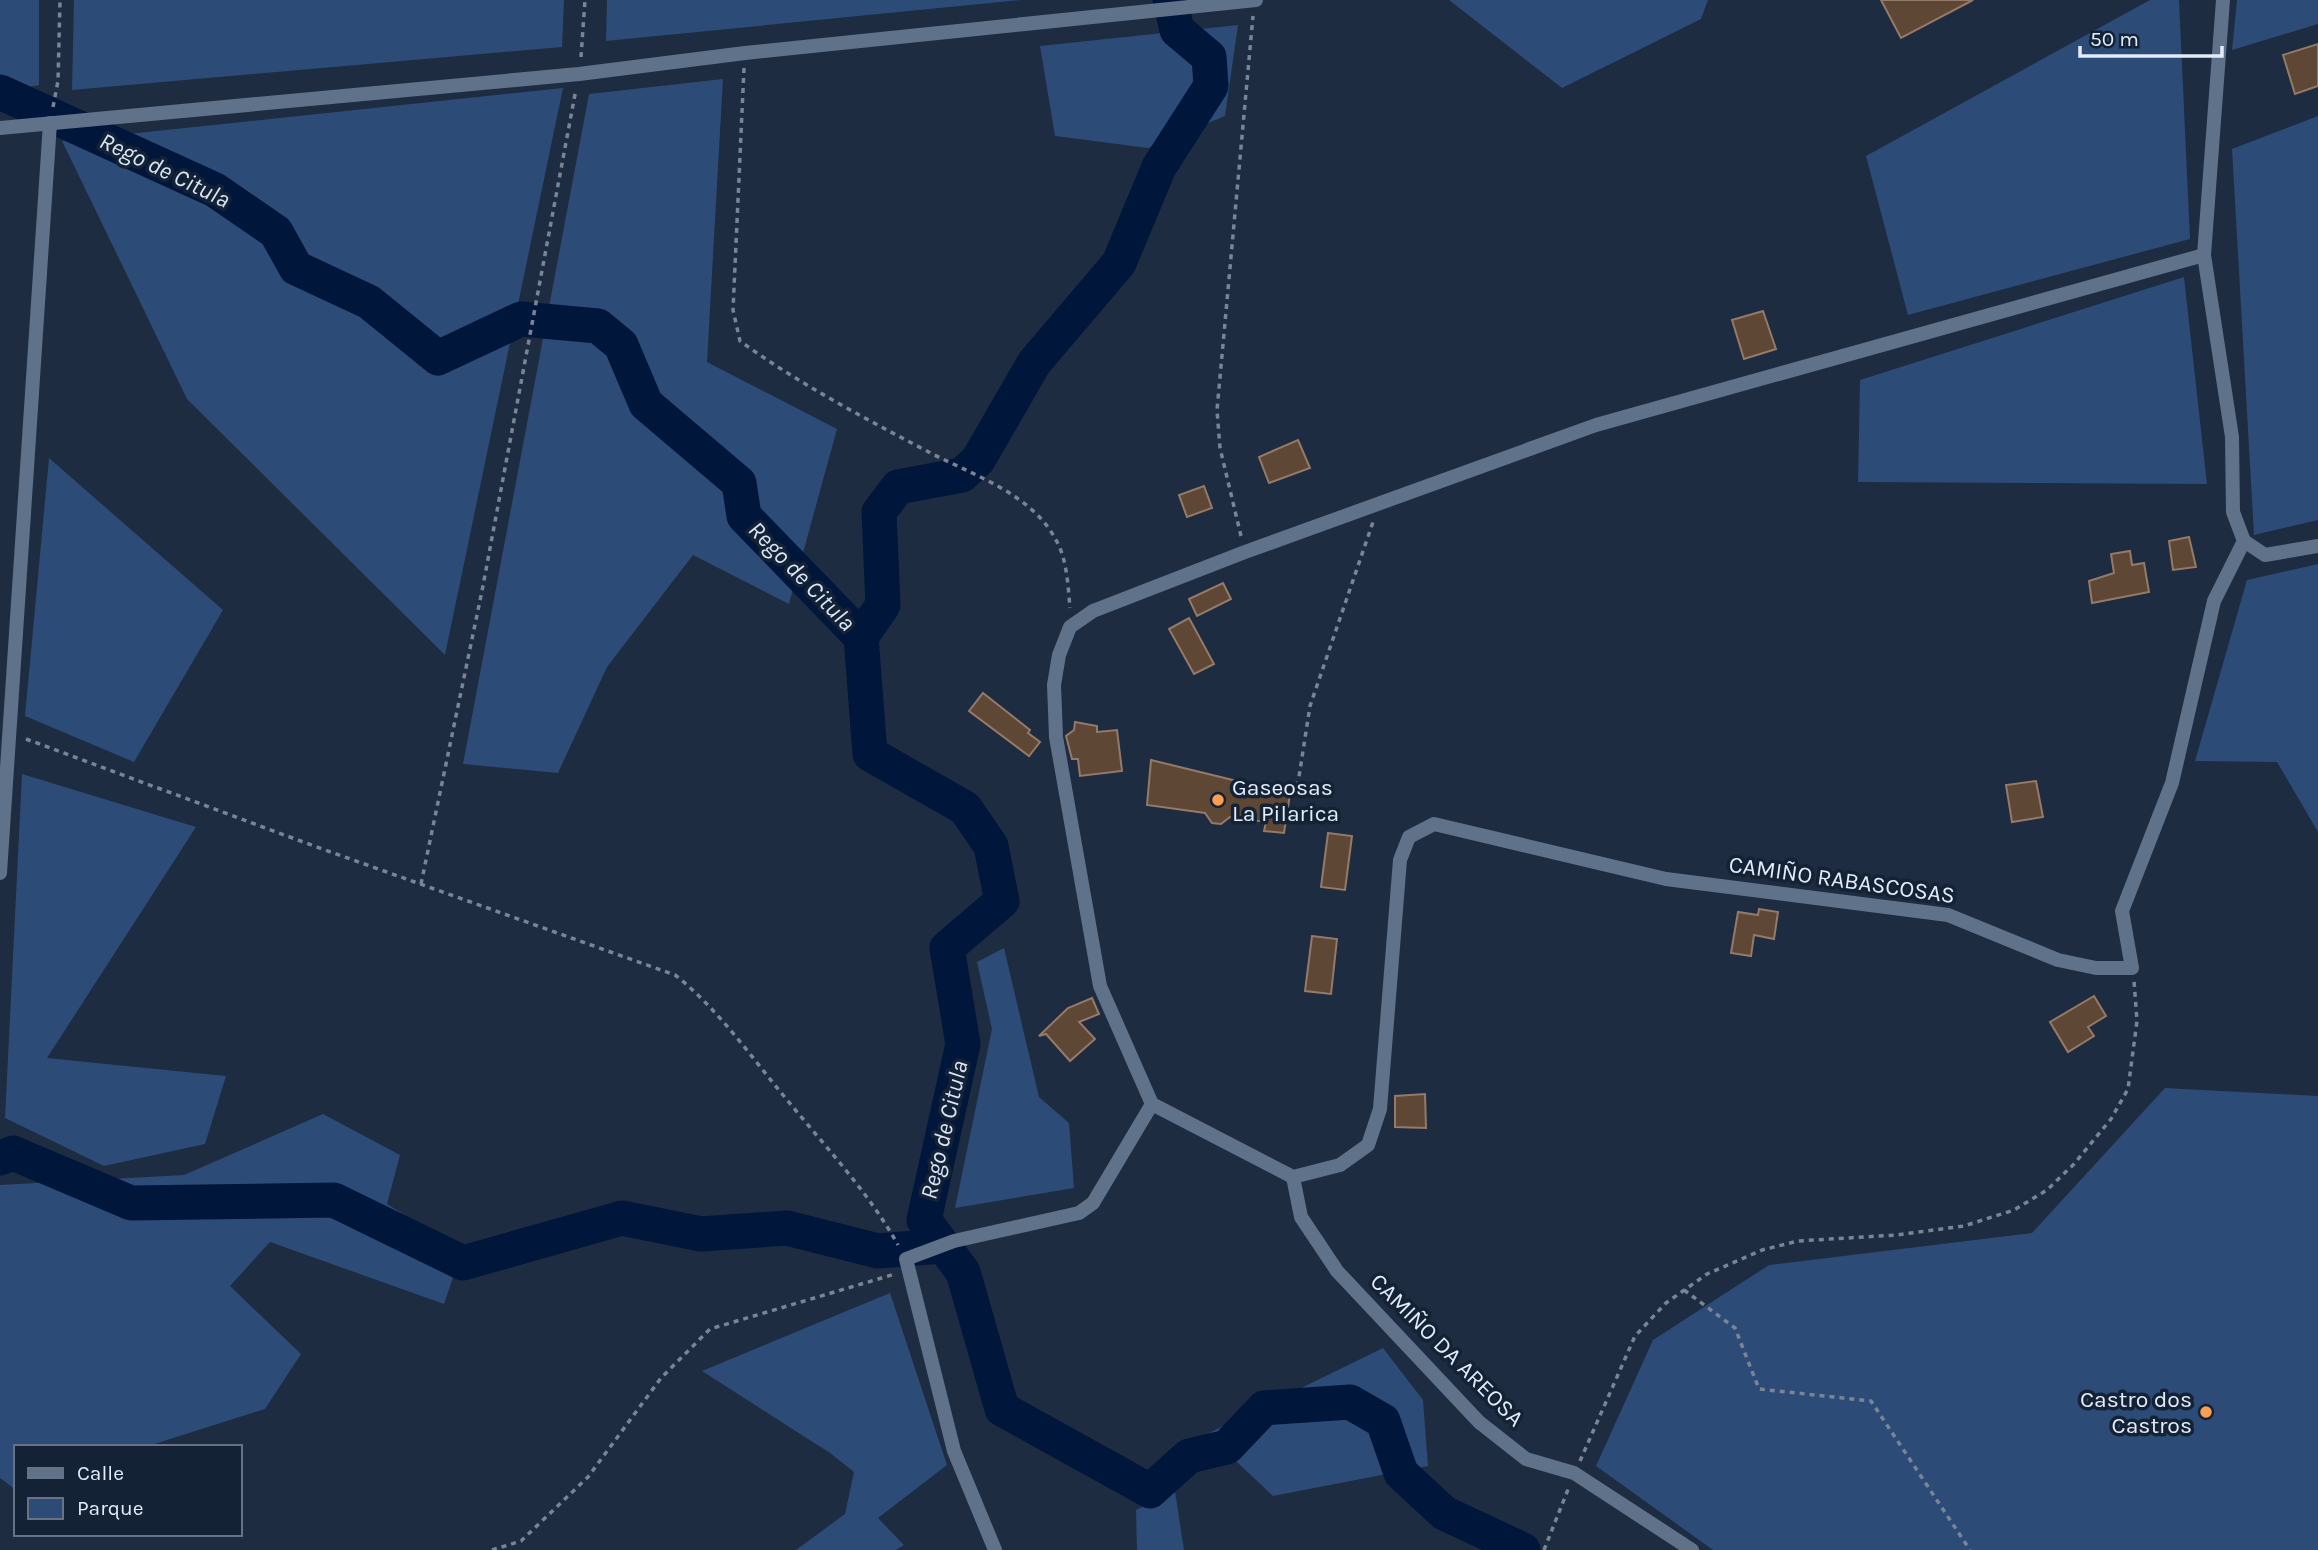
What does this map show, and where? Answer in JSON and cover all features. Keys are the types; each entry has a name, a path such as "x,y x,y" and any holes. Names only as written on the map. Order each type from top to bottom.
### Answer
{"street":[{"path":"0,128 579,74 745,53 1255,0"},
{"path":"2223,0 2204,255 2232,437 2233,512 2244,541 2265,555 2318,546"},
{"path":"0,873 50,123"},
{"path":"1293,1177 1152,1104 1100,986 1056,737 1055,685 1059,655 1070,627 1093,611 1245,552 1596,425 2204,255"},
{"path":"2132,968 2122,911 2172,783 2214,601 2244,541"},
{"name":"CAMIÑO RABASCOSAS","path":"1293,1177 1340,1165 1368,1145 1380,1109 1400,859 1409,837 1434,824 1666,879 1948,915 2058,960 2096,968 2132,968"},
{"path":"995,1550 954,1451 908,1264 954,1241 1079,1213 1093,1203 1152,1104"},
{"name":"CAMIÑO DA AREOSA","path":"1293,1177 1301,1217 1337,1271 1479,1422 1526,1459 1573,1473 1692,1550"}],"path":[{"path":"50,123 58,81 60,0"},
{"path":"422,884 482,591 579,74 585,0"},
{"path":"1245,552 1220,448 1217,410 1255,0"},
{"path":"745,53 733,310 740,341 822,393 1006,491 1035,513 1056,540 1066,572 1070,627"},
{"path":"1296,796 1310,706 1379,503"},
{"path":"10,732 120,776 675,975 696,992 829,1151 890,1230 908,1264 710,1329 661,1378 588,1477 521,1541 492,1550"},
{"path":"1544,1550 1573,1473 1634,1336 1666,1303 1707,1274 1762,1250 1798,1241 1896,1235 1964,1226 2014,1210 2046,1190 2074,1164 2111,1119 2127,1089 2137,1021 2132,968"},
{"path":"1684,1290 1735,1328 1759,1389 1871,1401 1970,1550"},
{"path":"512,1544 514,1550"}],"green space":[{"path":"0,0 39,0 39,85 0,93"},
{"path":"74,0 564,0 562,47 72,90"},
{"path":"607,0 1021,0 606,41"},
{"path":"1449,0 1708,0 1701,19 1562,88"},
{"path":"2150,0 2179,0 2190,239 1908,315 1866,156"},
{"path":"2237,0 2318,0 2318,24 2232,50"},
{"path":"1238,25 1225,116 1148,148 1055,136 1040,46"},
{"path":"723,79 707,362 837,429 789,604 693,555 607,667 558,773 463,764 589,94"},
{"path":"563,88 445,655 187,399 62,141"},
{"path":"2318,116 2318,520 2254,535 2232,149"},
{"path":"2184,277 2207,484 1858,482 1860,380"},
{"path":"49,458 223,610 134,762 25,716"},
{"path":"2318,564 2318,832 2277,762 2195,761 2247,580"},
{"path":"22,774 196,827 47,1058 226,1076 205,1144 104,1166 5,1118"},
{"path":"1004,948 1039,1097 1069,1123 1074,1188 955,1208 992,1029 977,962"},
{"path":"2165,1088 2318,1096 2318,1550 1713,1550 1596,1466 1653,1340 1769,1265 2032,1233"},
{"path":"323,1114 400,1155 387,1204 462,1251 444,1304 270,1242 230,1286 301,1354 265,1409 151,1445 14,1445 14,1488 0,1478 0,1185 184,1175"},
{"path":"890,1293 947,1465 878,1518 904,1545 896,1550 796,1550 845,1514 854,1472 830,1453 702,1371"},
{"path":"1383,1348 1423,1400 1428,1466 1273,1496 1207,1434"},
{"path":"1175,1491 1184,1550 1137,1550 1136,1510"}],"building":[{"path":"1881,0 1973,0 1901,38"},
{"path":"2318,44 2318,86 2295,94 2283,55"},
{"path":"1763,311 1776,349 1744,359 1732,320"},
{"path":"1298,440 1310,468 1269,483 1259,457"},
{"path":"1204,486 1212,508 1187,517 1179,495"},
{"path":"2189,537 2196,567 2173,570 2169,541"},
{"path":"2130,551 2132,565 2144,563 2149,592 2092,603 2089,581 2114,573 2111,554"},
{"path":"1223,583 1231,599 1197,616 1189,599"},
{"path":"1189,618 1214,664 1194,674 1169,629"},
{"path":"983,693 1030,730 1028,733 1040,742 1029,756 969,711"},
{"path":"1075,722 1097,726 1097,732 1117,730 1122,771 1080,776 1078,759 1072,759 1066,736 1074,730"},
{"name":"Gaseosas La Pilarica","path":"1151,760 1290,794 1284,833 1264,831 1266,822 1230,817 1221,824 1212,823 1205,813 1147,805"},
{"path":"2036,781 2043,817 2012,822 2006,785"},
{"path":"1328,833 1352,836 1345,890 1321,887"},
{"path":"1759,909 1778,912 1774,939 1754,935 1751,956 1731,953 1738,912 1758,915"},
{"path":"1312,936 1337,939 1331,994 1305,991"},
{"path":"2094,996 2106,1016 2088,1027 2094,1036 2068,1052 2050,1022"},
{"path":"1092,998 1099,1014 1079,1022 1095,1039 1070,1061 1046,1034 1039,1036 1068,1008"},
{"path":"1425,1094 1426,1128 1395,1127 1395,1096"}],"waterway":[{"path":"861,637 883,605 879,512 898,487 962,475 978,460 1034,363 1119,263 1159,167 1211,86 1209,57 1177,30 1170,0"},
{"name":"Rego de Citula","path":"0,92 215,190 276,232 296,268 369,302 438,358 521,319 598,326 621,345 646,404 739,483 744,516 861,637 870,754 965,808 991,846 1002,901 947,948 963,1044 924,1220 963,1272 1002,1409 1150,1491 1189,1456 1227,1447 1264,1408 1350,1402 1383,1421 1401,1473 1444,1513 1523,1550"},
{"path":"0,1158 13,1153 131,1203 334,1200 463,1263 622,1218 701,1234 787,1228 878,1251 942,1246"}],"place":[{"name":"Gaseosas La Pilarica","path":"1218,800"},
{"name":"Castro dos Castros","path":"2206,1412"}]}
